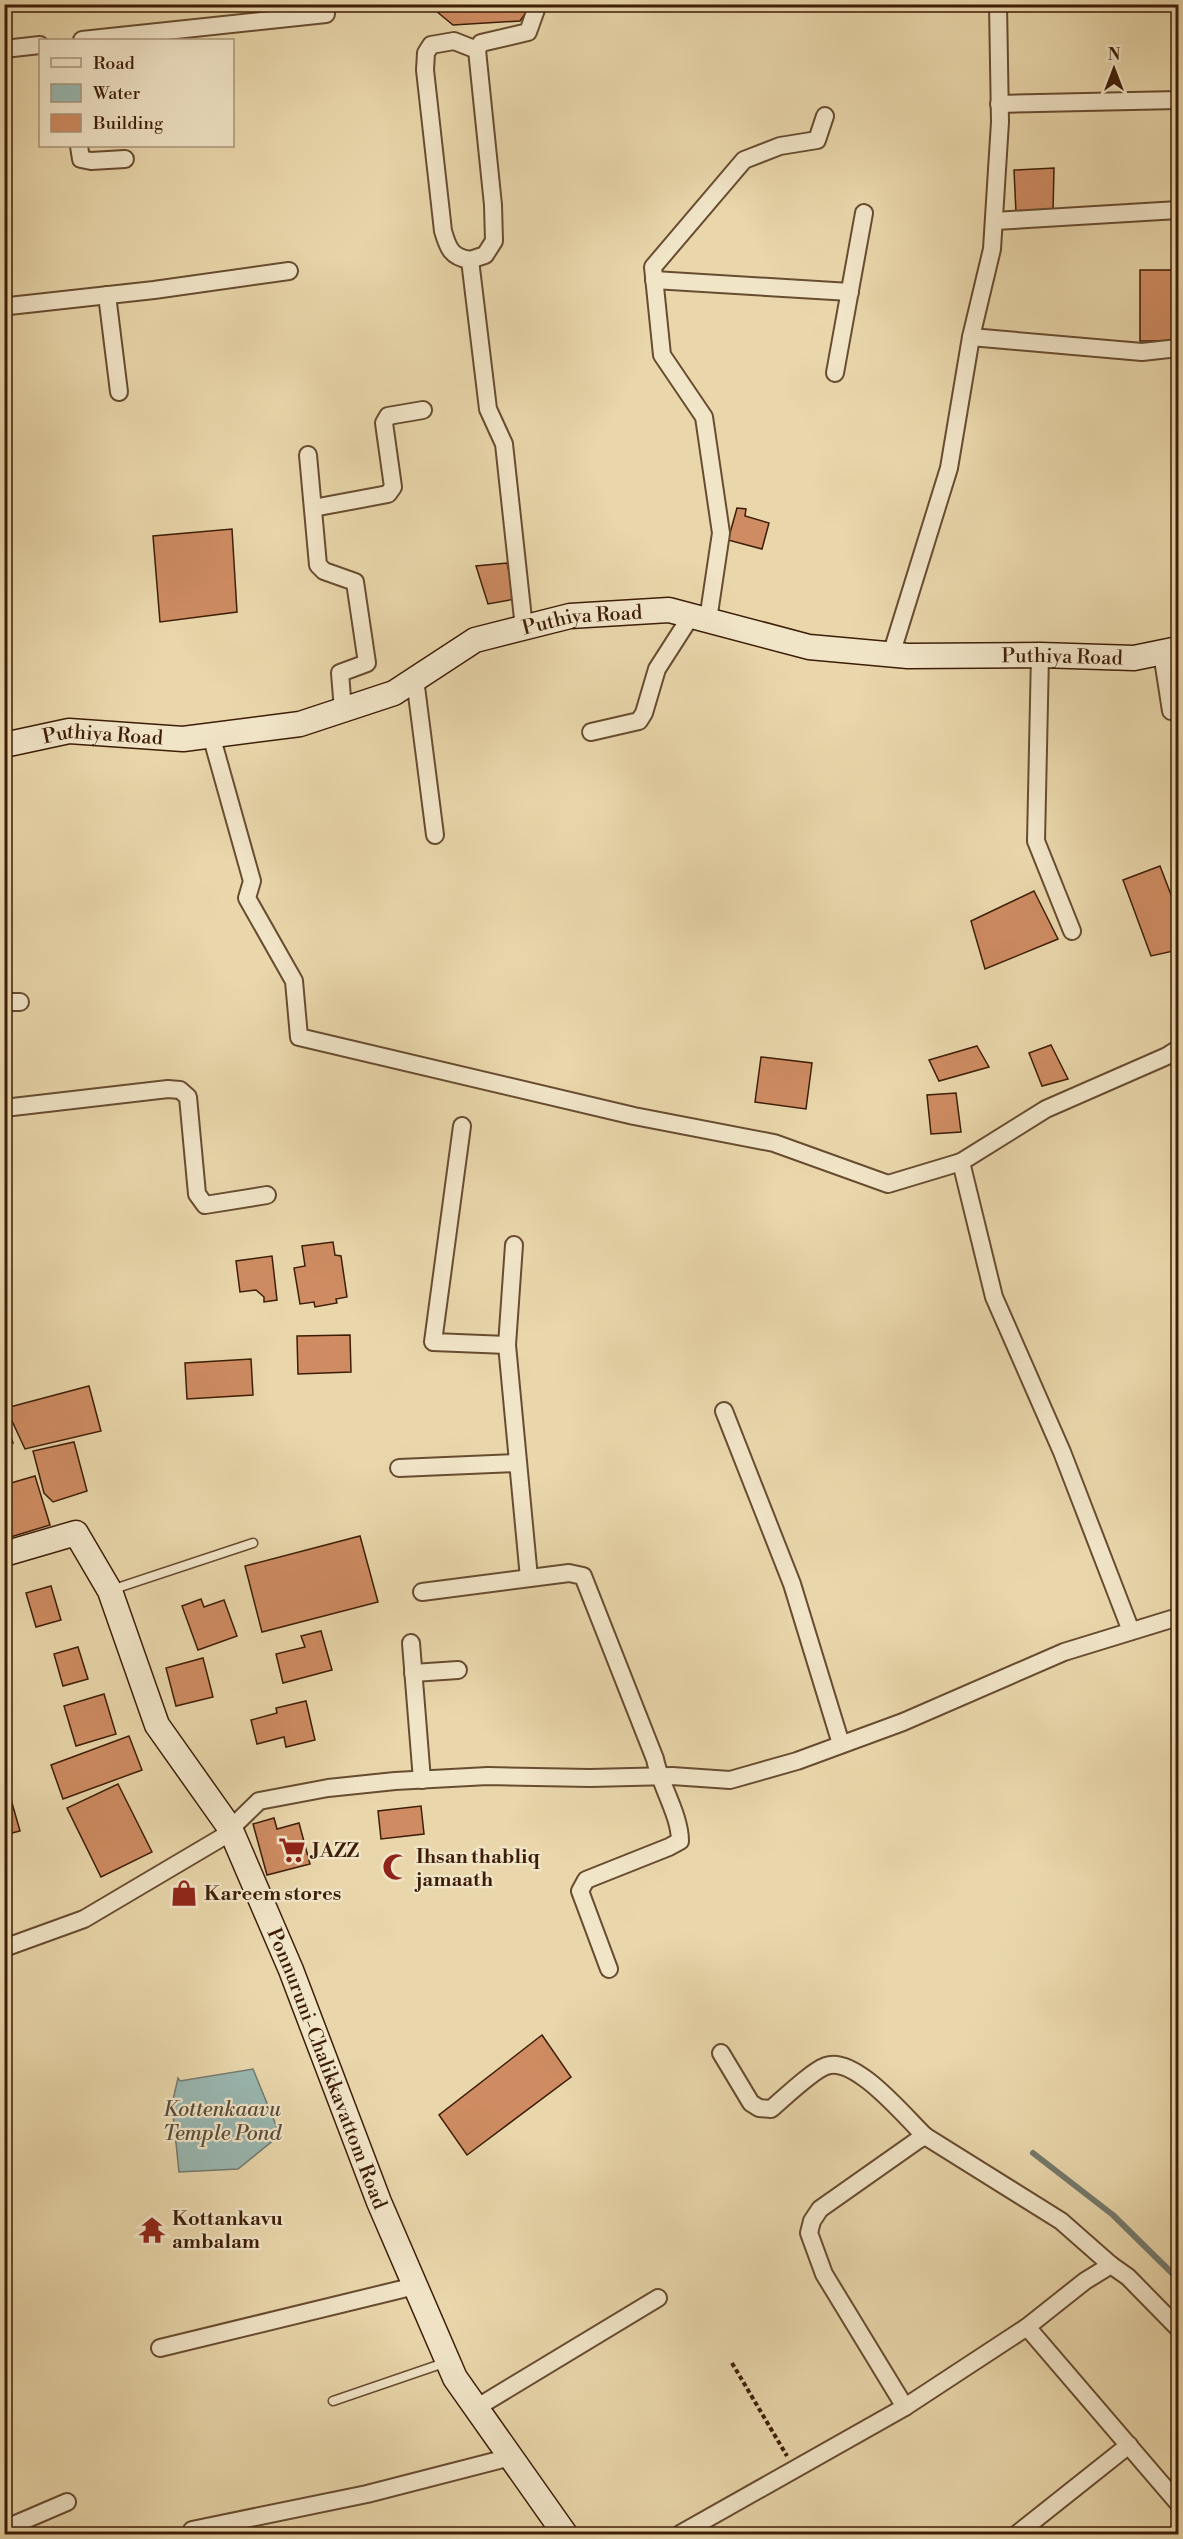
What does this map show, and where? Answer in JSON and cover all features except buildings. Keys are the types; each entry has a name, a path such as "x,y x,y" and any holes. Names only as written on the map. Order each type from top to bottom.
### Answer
{"street":[{"path":"477,50 454,42 432,45 426,52 425,70 425,88 443,231 449,250 458,258 470,260 485,255 494,241 493,205 477,50 481,43 528,32 538,4"},
{"path":"891,655 949,468 971,337 992,249 999,104 998,4"},
{"path":"91,39 326,14"},
{"path":"4,49 39,45"},
{"path":"999,104 1179,100"},
{"path":"591,732 639,721 644,713 657,669 700,618 721,533 704,417 662,355 652,267 744,160 780,146 817,140 825,116"},
{"path":"79,147 81,159 91,161 125,159"},
{"path":"995,221 1179,210"},
{"path":"835,373 864,213"},
{"path":"470,260 488,409 504,444 524,628"},
{"path":"4,301 9,306 289,271"},
{"path":"654,280 850,292"},
{"path":"107,295 119,392"},
{"path":"971,337 1142,352 1179,348"},
{"path":"313,508 388,494 393,486 384,423 388,416 423,410"},
{"path":"308,455 318,565 324,572 355,582 367,663 340,673 343,710"},
{"name":"Puthiya Road","path":"4,745 69,731 183,739 300,724 394,693 475,640 570,616 669,610 809,647 891,655 1040,655 1134,658 1170,651"},
{"path":"1170,651 1171,711"},
{"path":"1040,655 1036,841 1072,931"},
{"path":"415,679 435,835"},
{"path":"211,735 252,881 247,898 294,981 299,1037 623,1114 774,1143 888,1184 961,1162 1046,1109 1179,1049"},
{"path":"4,1108 168,1089 180,1090 188,1096 197,1194 205,1205 267,1195"},
{"path":"462,1126 433,1342 507,1345"},
{"path":"961,1162 994,1297 1062,1452 1131,1631"},
{"path":"514,1245 507,1345 529,1578"},
{"path":"724,1411 792,1584 841,1744"},
{"path":"399,1468 517,1463"},
{"name":"Ponnuruni-Chalikkavattom Road","path":"4,1554 76,1533 110,1591 157,1725 230,1828 291,1970 379,2202 455,2378 566,2535"},
{"path":"422,1592 569,1573 583,1576 655,1759 658,1776 680,1830 680,1840 669,1847 586,1880 580,1891 609,1969"},
{"path":"4,1948 84,1919 221,1838 259,1801 328,1788 488,1776 590,1778 658,1776 730,1780 797,1761 903,1722 1064,1652 1179,1617"},
{"path":"411,1643 422,1780"},
{"path":"413,1673 458,1670"},
{"path":"721,2053 751,2103 759,2108 771,2109 825,2066 839,2064 862,2075 925,2136 1061,2221 1128,2277 1179,2328"},
{"path":"905,2407 824,2274 809,2233 812,2221 820,2209 925,2136"},
{"path":"680,2535 905,2407 1027,2327 1085,2281 1112,2265"},
{"path":"160,2348 415,2286"},
{"path":"476,2408 658,2298"},
{"path":"1027,2327 1179,2503"},
{"path":"1017,2535 1129,2445"},
{"path":"192,2530 367,2494 511,2457"},
{"path":"4,2529 67,2502"}],"lane":[{"path":"110,1591 253,1543"},
{"path":"333,2401 448,2361"}],"path":[{"path":"732,2363 795,2469"}],"water":[{"name":"Kottenkaavu Temple Pond","path":"253,2069 280,2135 238,2169 179,2172 172,2104 178,2078 180,2081"}],"waterway":[{"path":"1033,2153 1113,2215 1178,2279"}],"place":[{"name":"JAZZ","path":"292,1850"},
{"name":"Ihsan thabliq jamaath","path":"396,1867"},
{"name":"Kareem stores","path":"184,1893"},
{"name":"Kottankavu ambalam","path":"152,2230"}]}
